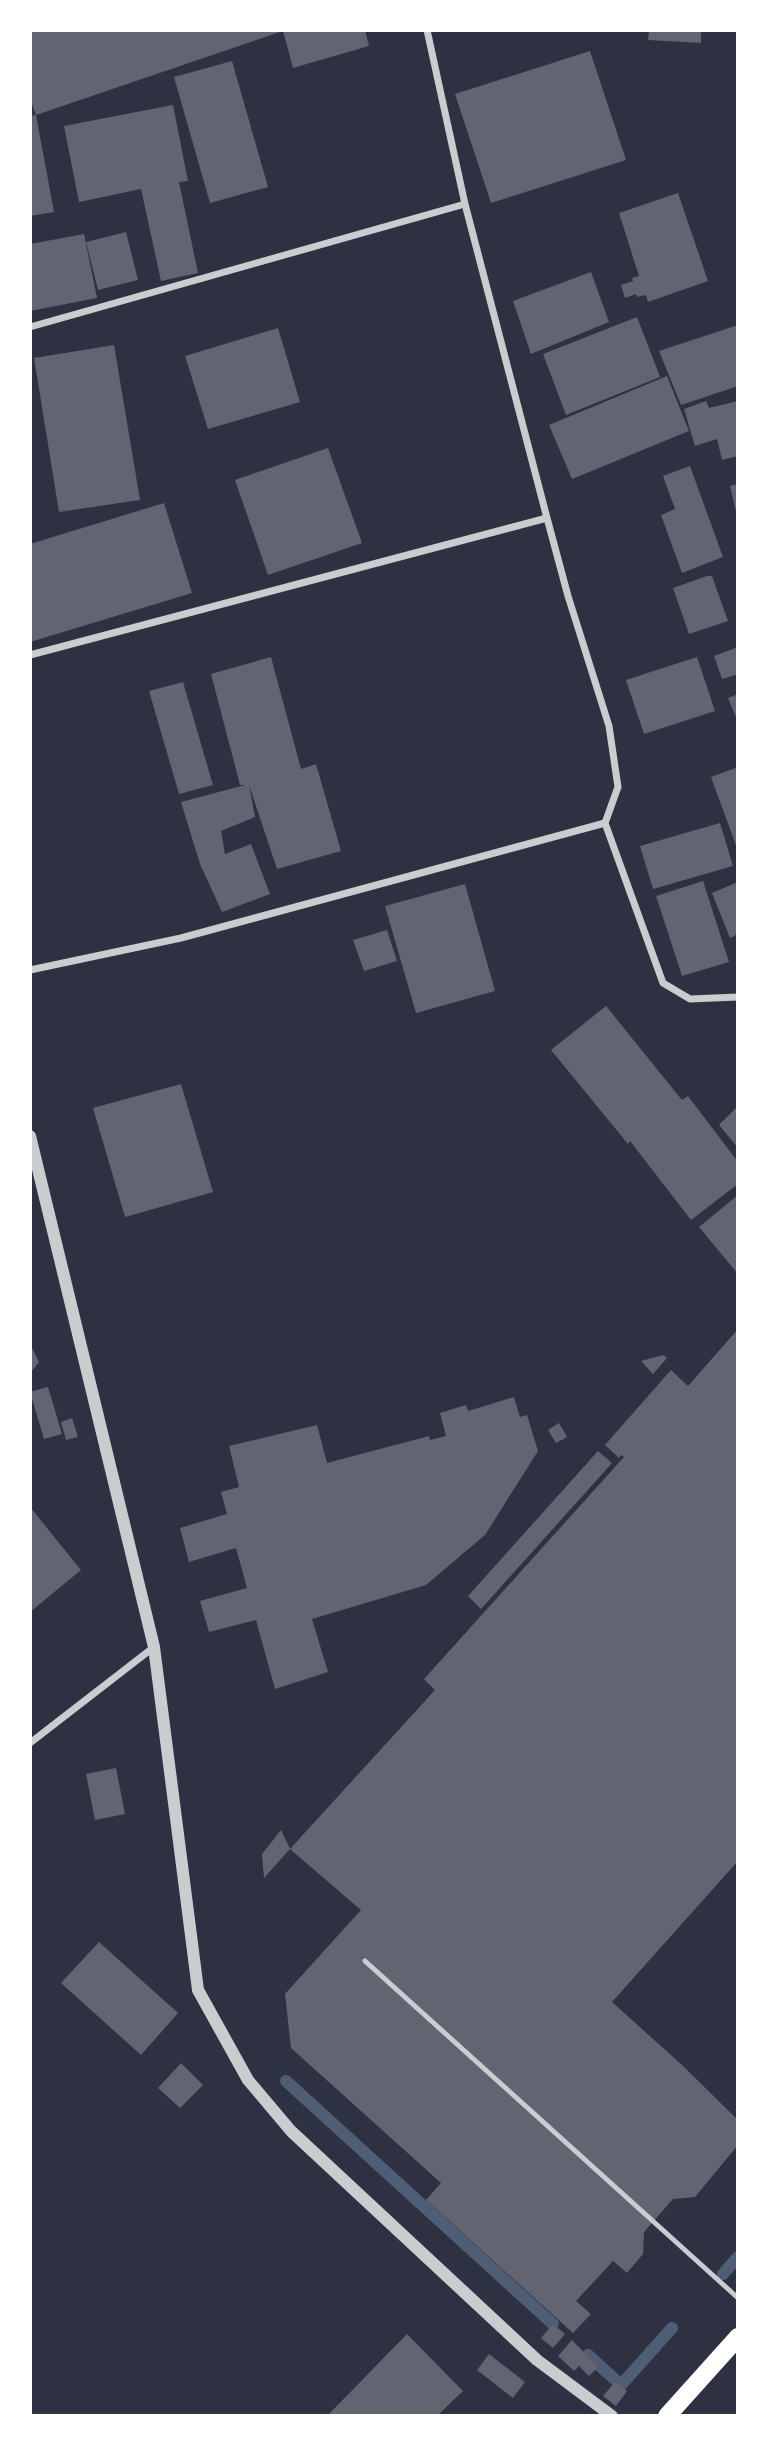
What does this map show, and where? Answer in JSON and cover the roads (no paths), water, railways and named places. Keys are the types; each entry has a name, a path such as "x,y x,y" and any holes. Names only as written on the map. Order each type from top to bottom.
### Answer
{"main road":[{"path":"667,2416 738,2337"}],"street":[{"path":"427,30 466,204 547,518 568,596 609,726 618,787 605,823 663,983 690,999 738,997"},
{"path":"30,327 466,204"},
{"path":"30,655 547,518"},
{"path":"30,970 181,939 605,823"},
{"path":"30,1136 154,1647 198,1990 248,2080 291,2131 537,2360 612,2416"},
{"path":"30,1743 154,1647"}],"lane":[{"path":"365,1962 738,2298"}],"waterway":[{"path":"286,2081 553,2324"},
{"path":"723,2274 738,2257"},
{"path":"588,2355 621,2385 672,2328"}]}
